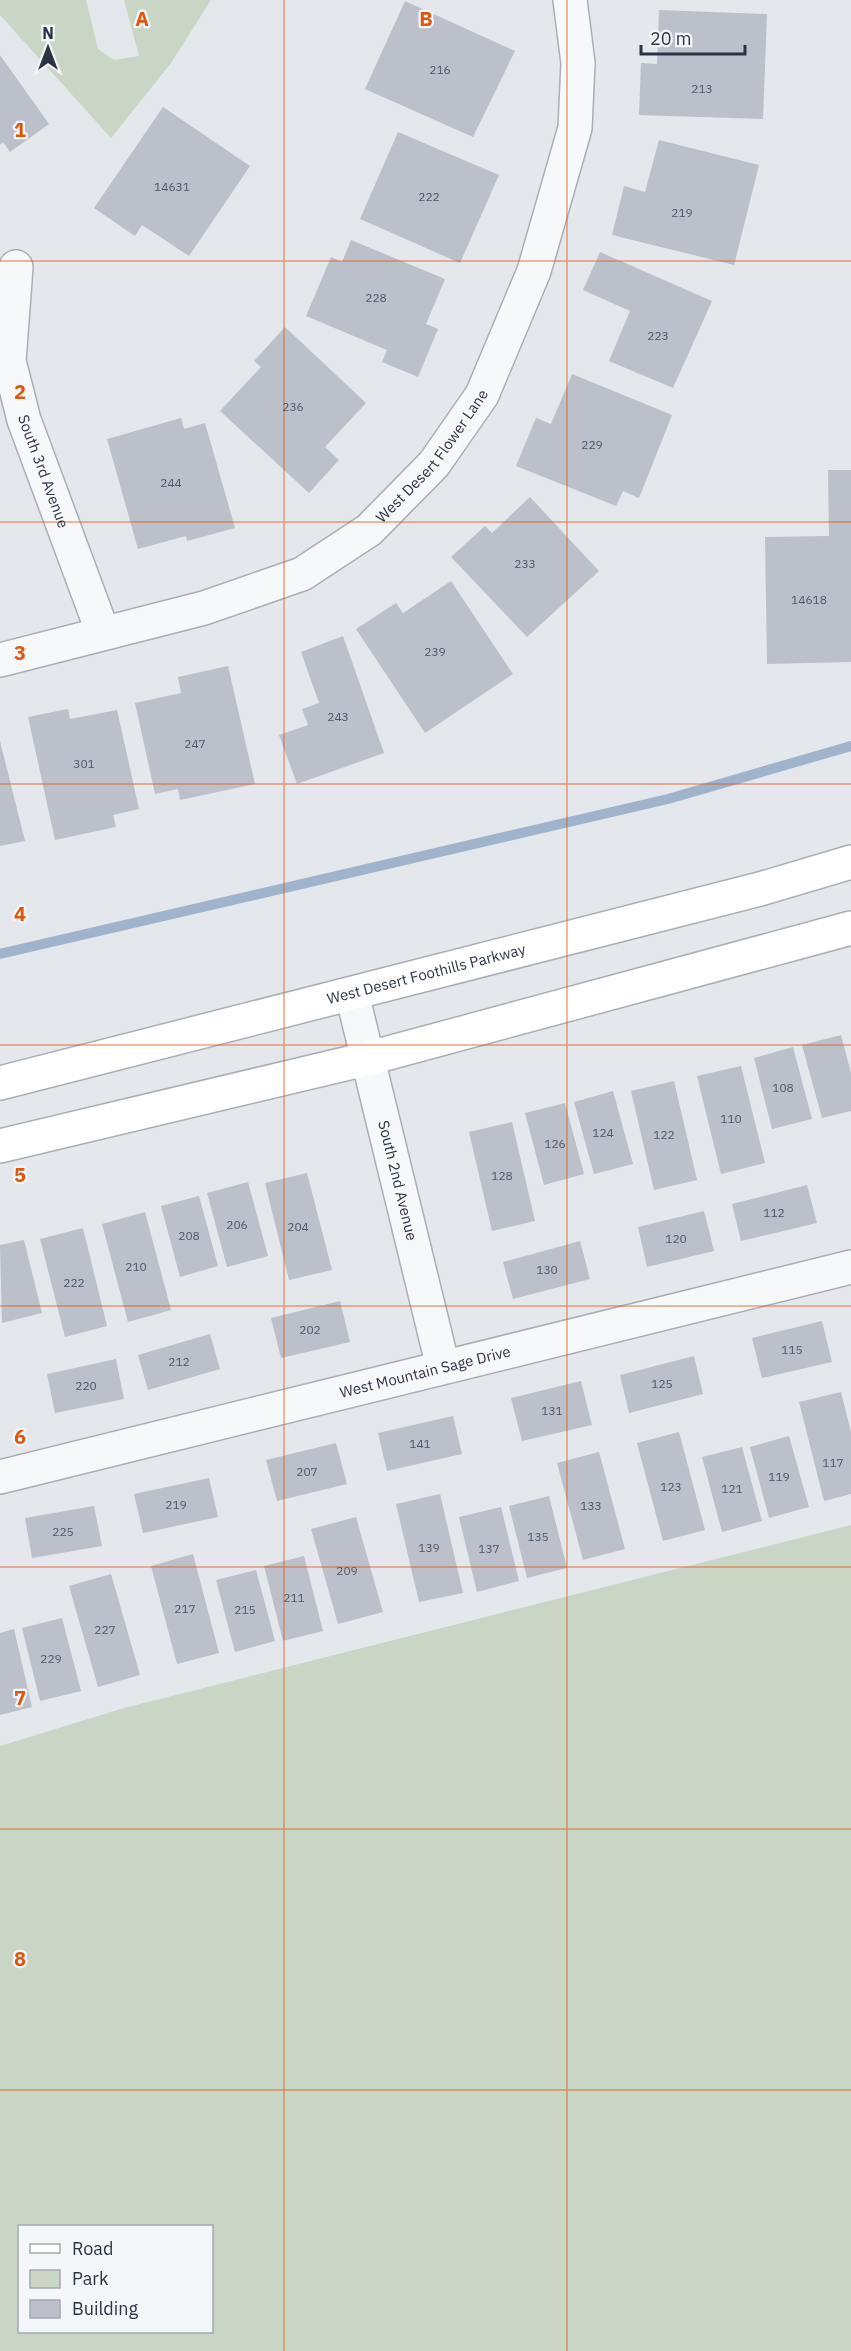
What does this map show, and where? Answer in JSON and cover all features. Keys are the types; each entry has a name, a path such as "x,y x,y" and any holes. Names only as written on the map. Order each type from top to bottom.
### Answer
{"street":[{"name":"West Desert Flower Lane","path":"0,660 204,608 302,574 369,530 434,464 482,394 534,271 575,128 578,63 570,0"},
{"name":"South 3rd Avenue","path":"16,267 9,361 24,420 103,633"},
{"name":"West Desert Foothills Parkway","path":"0,1083 760,889 851,862"},
{"path":"0,1146 370,1058 851,928"},
{"name":"South 2nd Avenue","path":"352,994 370,1058 443,1367"},
{"name":"West Mountain Sage Drive","path":"0,1477 851,1267"}],"green space":[{"path":"0,0 86,0 98,49 114,60 139,56 124,0 211,0 171,63 111,138 0,15"},
{"path":"851,1525 851,2351 0,2351 0,1746 124,1708"}],"building":[{"path":"405,1 515,51 473,137 365,89"},
{"path":"659,10 767,14 763,119 639,115 641,63 657,64"},
{"path":"0,55 49,124 10,152 3,142 0,145"},
{"path":"163,107 250,166 189,256 142,225 135,236 94,208"},
{"path":"398,132 499,175 460,263 360,219"},
{"path":"659,140 759,165 734,265 612,235 624,186 645,192"},
{"path":"351,240 445,279 426,324 438,329 418,377 382,362 387,350 306,316 331,257 342,262"},
{"path":"600,252 712,301 673,388 609,361 630,311 583,290"},
{"path":"285,327 366,403 325,447 339,460 309,493 220,411 261,367 254,361"},
{"path":"572,374 672,415 639,498 623,491 616,506 516,466 536,418 551,424"},
{"path":"181,418 184,429 205,423 235,528 187,541 186,536 138,549 107,439"},
{"path":"828,470 851,470 851,662 767,664 765,537 829,536"},
{"path":"530,497 599,571 527,637 451,557 485,526 492,533"},
{"path":"451,581 513,674 425,733 356,629 396,603 403,613"},
{"path":"343,636 384,753 297,784 279,735 308,725 302,709 319,703 301,652"},
{"path":"228,666 255,784 180,800 178,789 155,794 135,703 181,693 178,677"},
{"path":"68,709 70,719 117,710 139,809 113,815 116,827 55,840 28,717"},
{"path":"0,741 25,841 0,846"},
{"path":"841,1035 851,1073 851,1111 822,1118 802,1045"},
{"path":"793,1047 812,1119 772,1129 754,1058"},
{"path":"741,1066 765,1163 721,1174 697,1076"},
{"path":"674,1081 697,1180 654,1190 631,1091"},
{"path":"613,1091 633,1164 594,1174 574,1102"},
{"path":"565,1103 584,1174 544,1185 525,1113"},
{"path":"512,1122 535,1221 492,1231 469,1132"},
{"path":"307,1173 332,1270 289,1280 265,1183"},
{"path":"248,1182 268,1256 227,1267 207,1193"},
{"path":"807,1185 817,1223 741,1241 732,1204"},
{"path":"199,1196 218,1266 180,1277 161,1206"},
{"path":"704,1211 714,1251 647,1267 638,1227"},
{"path":"145,1212 171,1310 128,1322 102,1224"},
{"path":"83,1228 107,1326 65,1337 40,1239"},
{"path":"24,1240 42,1313 2,1323 0,1245"},
{"path":"580,1241 590,1279 513,1299 503,1262"},
{"path":"340,1301 350,1342 281,1358 271,1318"},
{"path":"822,1321 832,1362 762,1378 752,1338"},
{"path":"210,1334 220,1369 148,1390 138,1355"},
{"path":"694,1356 703,1394 629,1413 620,1375"},
{"path":"116,1359 124,1399 55,1413 47,1374"},
{"path":"581,1381 592,1425 522,1441 511,1398"},
{"path":"841,1392 851,1432 851,1494 824,1501 799,1402"},
{"path":"453,1416 462,1454 387,1471 378,1433"},
{"path":"679,1432 705,1530 663,1541 637,1443"},
{"path":"789,1436 809,1507 769,1518 750,1447"},
{"path":"336,1443 347,1484 277,1501 266,1460"},
{"path":"742,1447 762,1521 722,1532 702,1457"},
{"path":"599,1452 625,1549 583,1560 557,1463"},
{"path":"209,1478 218,1517 143,1533 134,1494"},
{"path":"440,1494 463,1593 419,1602 396,1504"},
{"path":"549,1496 567,1568 527,1578 509,1506"},
{"path":"94,1506 102,1546 32,1558 25,1518"},
{"path":"501,1507 519,1581 477,1592 459,1517"},
{"path":"356,1517 383,1612 338,1624 311,1529"},
{"path":"193,1554 219,1653 177,1664 151,1566"},
{"path":"304,1556 323,1631 283,1641 264,1566"},
{"path":"256,1570 275,1641 235,1652 216,1580"},
{"path":"111,1574 140,1675 98,1687 69,1586"},
{"path":"62,1618 81,1691 40,1701 22,1628"},
{"path":"14,1629 32,1707 0,1715 0,1633"}],"waterway":[{"path":"0,954 668,799 851,746"}]}
